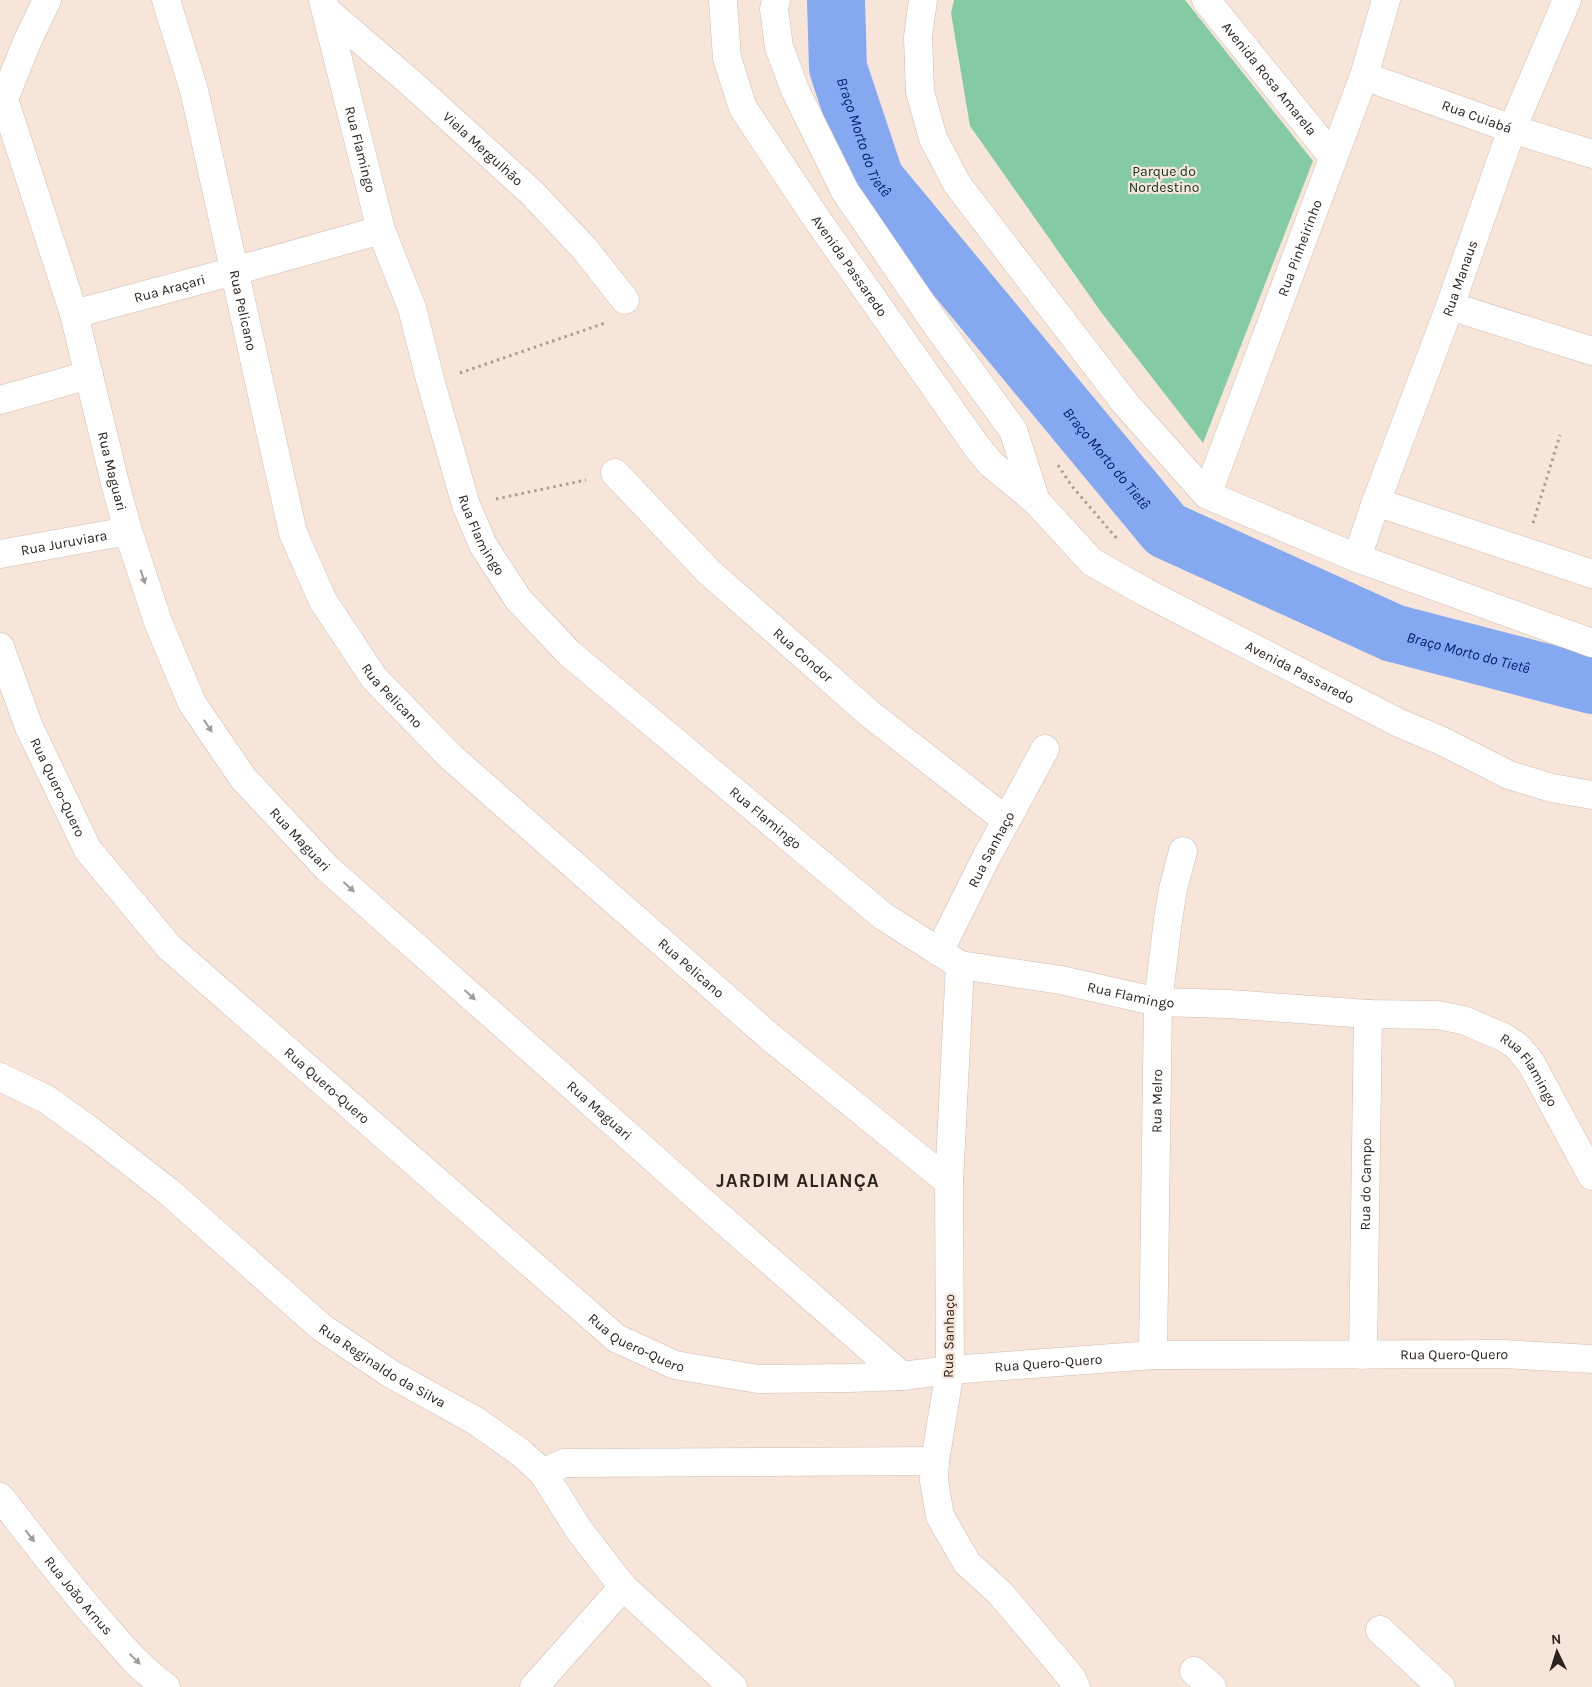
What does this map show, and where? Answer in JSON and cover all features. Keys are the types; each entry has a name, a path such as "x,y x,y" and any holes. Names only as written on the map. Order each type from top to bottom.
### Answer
{"street":[{"path":"2,101 47,0"},
{"name":"Rua Pelicano","path":"166,0 194,90 294,533 323,600 374,678 452,758 748,1018 949,1182"},
{"name":"Avenida Passaredo","path":"723,0 727,58 743,108 814,215 977,446 991,464 1036,501 1092,562 1145,592 1399,723 1509,775 1552,788 1592,795"},
{"name":"Avenida Passaredo","path":"776,0 774,8 779,47 795,90 845,191 928,312 1013,430 1036,501"},
{"path":"923,0 918,37 920,92 933,138 957,184 1126,404 1207,495 1357,558 1592,643"},
{"name":"Avenida Rosa Amarela","path":"1206,0 1332,157"},
{"name":"Rua Manaus","path":"1357,558 1376,502 1450,306 1512,129 1567,0"},
{"name":"Rua Pinheirinho","path":"1207,495 1332,157 1364,76 1380,5"},
{"name":"Rua Flamingo","path":"325,6 382,230 412,308 431,384 466,505 483,545 518,599 569,654 883,916 949,959 1062,980 1158,1002 1229,1004 1368,1014 1437,1015 1462,1020 1503,1037 1517,1046 1531,1063 1545,1086 1592,1176"},
{"name":"Viela Mergulhão","path":"325,6 530,192 584,248 624,300"},
{"name":"Rua Cuiabá","path":"1364,76 1512,129 1592,154"},
{"name":"Rua Maguari","path":"2,101 74,314 128,531 158,622 192,703 243,778 327,868 902,1376"},
{"name":"Rua Araçari","path":"74,314 382,230"},
{"path":"1450,306 1592,351"},
{"path":"0,400 89,375"},
{"name":"Rua Condor","path":"615,473 708,571 870,714 1006,820"},
{"path":"1376,502 1592,574"},
{"name":"Rua Juruviara","path":"0,554 128,531"},
{"name":"Rua Quero-Quero","path":"0,647 29,727 88,850 169,947 616,1338 675,1365 758,1379 902,1376 950,1370 1153,1355 1503,1354 1592,1359"},
{"name":"Rua Sanhaço","path":"1045,749 1006,820 949,959 950,1370 934,1461 934,1481 940,1516 967,1563 1000,1593 1071,1677 1076,1687"},
{"name":"Rua Melro","path":"1153,1355 1158,1002 1172,897 1183,851"},
{"name":"Rua do Campo","path":"1363,1354 1368,1014"},
{"name":"Rua Reginaldo da Silva","path":"0,1077 46,1099 92,1132 169,1192 321,1327 391,1374 476,1422 521,1453 542,1473 579,1530 623,1587 733,1687"},
{"path":"542,1473 564,1464 934,1461"},
{"name":"Rua João Arnus","path":"0,1497 78,1597 126,1651 166,1687"},
{"path":"534,1687 623,1587"},
{"path":"1380,1630 1441,1687"}],"path":[{"path":"431,384 606,322 622,314 624,300"},
{"path":"1525,551 1560,435"},
{"path":"1055,461 1071,486 1119,542"},
{"path":"466,505 615,473"}],"green space":[{"name":"Parque do Nordestino","path":"954,0 1185,0 1313,161 1203,443 1101,312 970,126 951,13"}],"waterway":[{"name":"Braço Morto do Tietê","path":"836,0 838,68 875,179 1166,530 1393,633 1592,685"}],"district":[{"name":"JARDIM ALIANÇA","path":"798,1181"}]}
